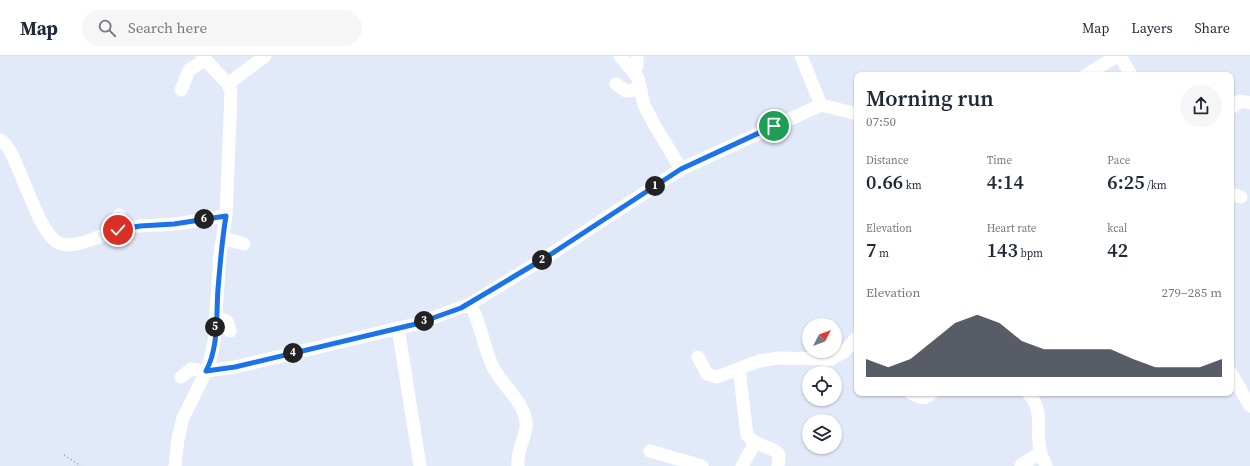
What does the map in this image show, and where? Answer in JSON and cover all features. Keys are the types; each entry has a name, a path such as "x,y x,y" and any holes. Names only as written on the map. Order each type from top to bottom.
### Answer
{"street":[{"path":"228,84 265,56"},
{"path":"620,56 638,78 644,105 681,169"},
{"path":"634,72 638,66 637,56"},
{"path":"801,56 821,105"},
{"path":"1091,72 1119,56 1129,72"},
{"path":"175,466 178,439 183,418 212,360 222,238 226,216 232,104 232,92 228,84 203,58 190,70 180,90"},
{"path":"616,84 626,91 641,89"},
{"path":"1234,106 1240,101 1250,103"},
{"path":"181,377 191,369 206,371 235,367 416,324 470,304 545,258 681,169 821,105 854,113"},
{"path":"0,140 9,147 28,194 52,238 60,244 75,244 96,239 118,230 140,226 174,224 226,216"},
{"path":"118,230 114,220 119,214"},
{"path":"222,238 244,244"},
{"path":"470,304 475,312 494,368 525,414 526,428 519,446 518,466"},
{"path":"216,318 226,319 228,321 230,331"},
{"path":"398,328 420,466"},
{"path":"698,357 707,374 717,377 760,361 779,358 831,359 845,351 854,343"},
{"path":"740,369 747,435 755,443 776,451 779,454 778,466"},
{"path":"1234,377 1250,406"},
{"path":"1031,396 1035,400 1038,409 1041,453 1046,466"},
{"path":"742,466 755,443"},
{"path":"650,451 702,466"},
{"path":"1021,466 1041,453"}],"path":[{"path":"64,455 81,466"}],"route":[{"path":"118,230 157,224 174,224 226,216 220,254 212,360 206,371 235,367 416,324 470,304 545,258 681,169 774,126"}]}
